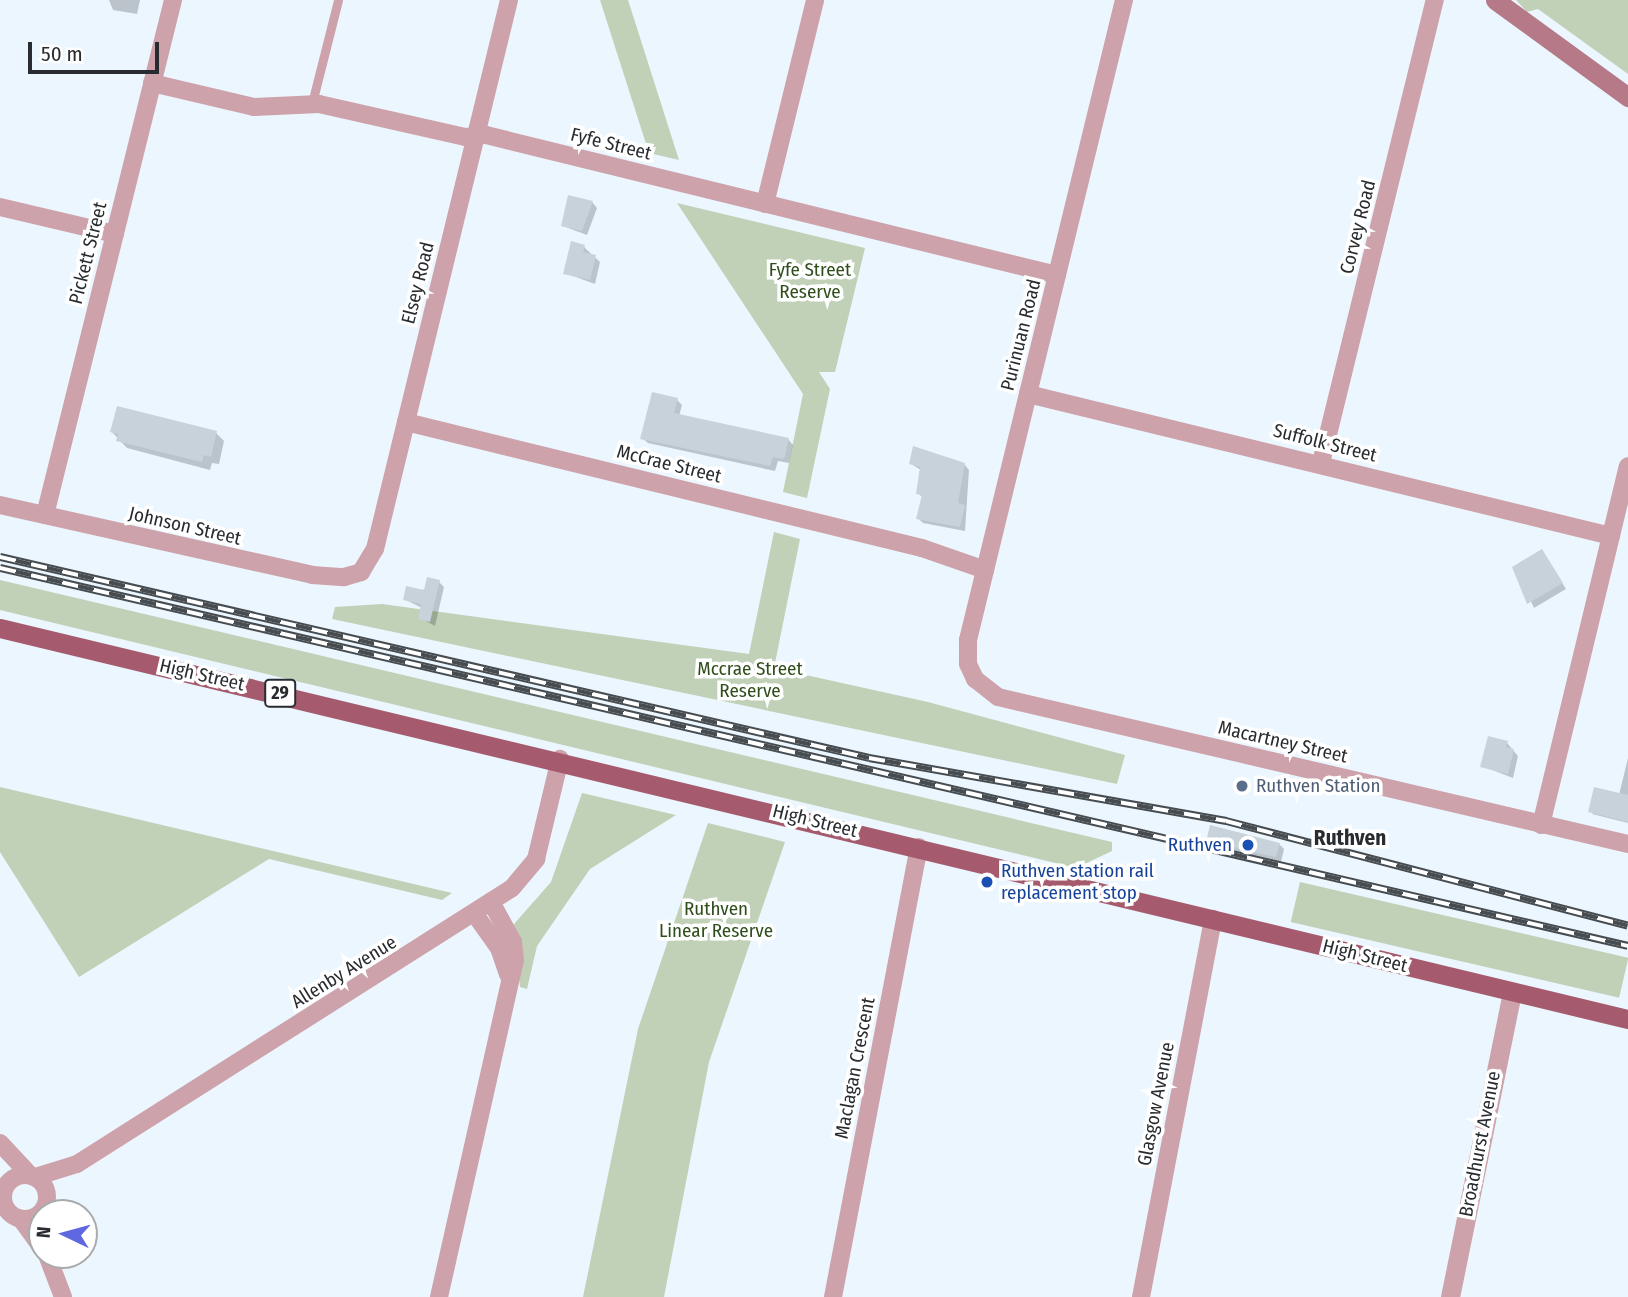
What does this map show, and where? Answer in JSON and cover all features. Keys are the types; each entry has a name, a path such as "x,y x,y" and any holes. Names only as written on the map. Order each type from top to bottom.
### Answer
{"main road":[{"path":"1495,0 1628,97"},
{"name":"High Street","path":"0,628 561,759 1628,1019"}],"street":[{"name":"Pickett Street","path":"45,516 173,0"},
{"name":"Elsey Road","path":"361,572 375,549 509,0"},
{"path":"765,204 815,0"},
{"name":"Purinuan Road","path":"975,679 967,648 1124,0"},
{"name":"Corvey Road","path":"1321,463 1435,0"},
{"name":"Fyfe Street","path":"152,83 254,107 312,103 475,136 1057,275"},
{"path":"0,207 115,234"},
{"name":"Suffolk Street","path":"1028,394 1321,463 1611,536"},
{"name":"McCrae Street","path":"406,422 987,563"},
{"path":"1541,825 1628,466"},
{"name":"Johnson Street","path":"0,505 312,575 344,577 361,572"},
{"name":"Macartney Street","path":"975,679 998,697 1628,844"},
{"name":"Allenby Avenue","path":"4,1192 33,1177 77,1164 512,888 536,859 561,759"},
{"name":"Maclagan Crescent","path":"833,1297 919,847"},
{"path":"439,1297 515,961 513,942 491,902"},
{"path":"474,913 499,948 508,985"},
{"name":"Glasgow Avenue","path":"1141,1297 1213,919"},
{"name":"Broadhurst Avenue","path":"1450,1297 1511,992"},
{"path":"0,1146 33,1177 40,1199"},
{"path":"0,1146 7,1211 12,1221 28,1235"},
{"name":"Allenby Avenue","path":"51,1199 77,1164"},
{"path":"52,1269 63,1297"}],"lane":[{"path":"312,103 338,0"}],"green space":[{"path":"600,0 628,0 679,160 649,153"},
{"path":"1516,0 1628,0 1628,74 1538,9 1527,12"},
{"name":"Fyfe Street Reserve","path":"677,203 865,248 835,372 819,372 830,389 807,498 783,492 803,394"},
{"name":"Mccrae Street Reserve","path":"774,532 800,539 774,668 928,702 1125,755 1117,784 332,619 335,607 382,604 749,654"},
{"path":"0,580 1112,842 1112,851 1076,868 0,610"},
{"path":"0,787 452,893 442,900 269,859 79,977 0,852"},
{"path":"582,793 676,815 590,869 537,946 527,989 520,987 514,924 551,882"},
{"name":"Ruthven Linear Reserve","path":"708,823 785,842 709,1062 664,1297 583,1297 638,1029"},
{"path":"1300,882 1628,958 1619,998 1291,922"}],"building":[{"path":"568,195 593,201 582,231 561,226"},
{"path":"571,241 585,245 583,252 596,255 590,280 563,274"},
{"path":"652,392 678,398 674,413 789,438 784,459 773,457 770,466 640,439"},
{"path":"117,406 217,431 211,457 204,455 202,462 116,441 118,434 110,432"},
{"path":"913,446 965,463 958,503 965,505 960,527 916,519 922,495 916,494 920,467 909,464"},
{"path":"1542,549 1563,583 1527,604 1512,567"},
{"path":"427,577 440,580 430,622 418,619 421,604 403,600 406,586 424,590"},
{"path":"1488,736 1508,741 1506,747 1514,749 1508,774 1480,767"},
{"path":"1594,787 1628,795 1628,822 1588,812"},
{"path":"1210,825 1280,843 1276,857 1206,842"}],"railway":[{"path":"0,557 869,758 1226,821 1628,926"},
{"path":"0,568 1628,946"}],"place":[{"name":"Ruthven Station","path":"1242,786"},
{"name":"Ruthven","path":"1248,845"},
{"name":"Ruthven station rail replacement stop","path":"987,882"}],"district":[{"name":"Ruthven","path":"1350,838"}]}
